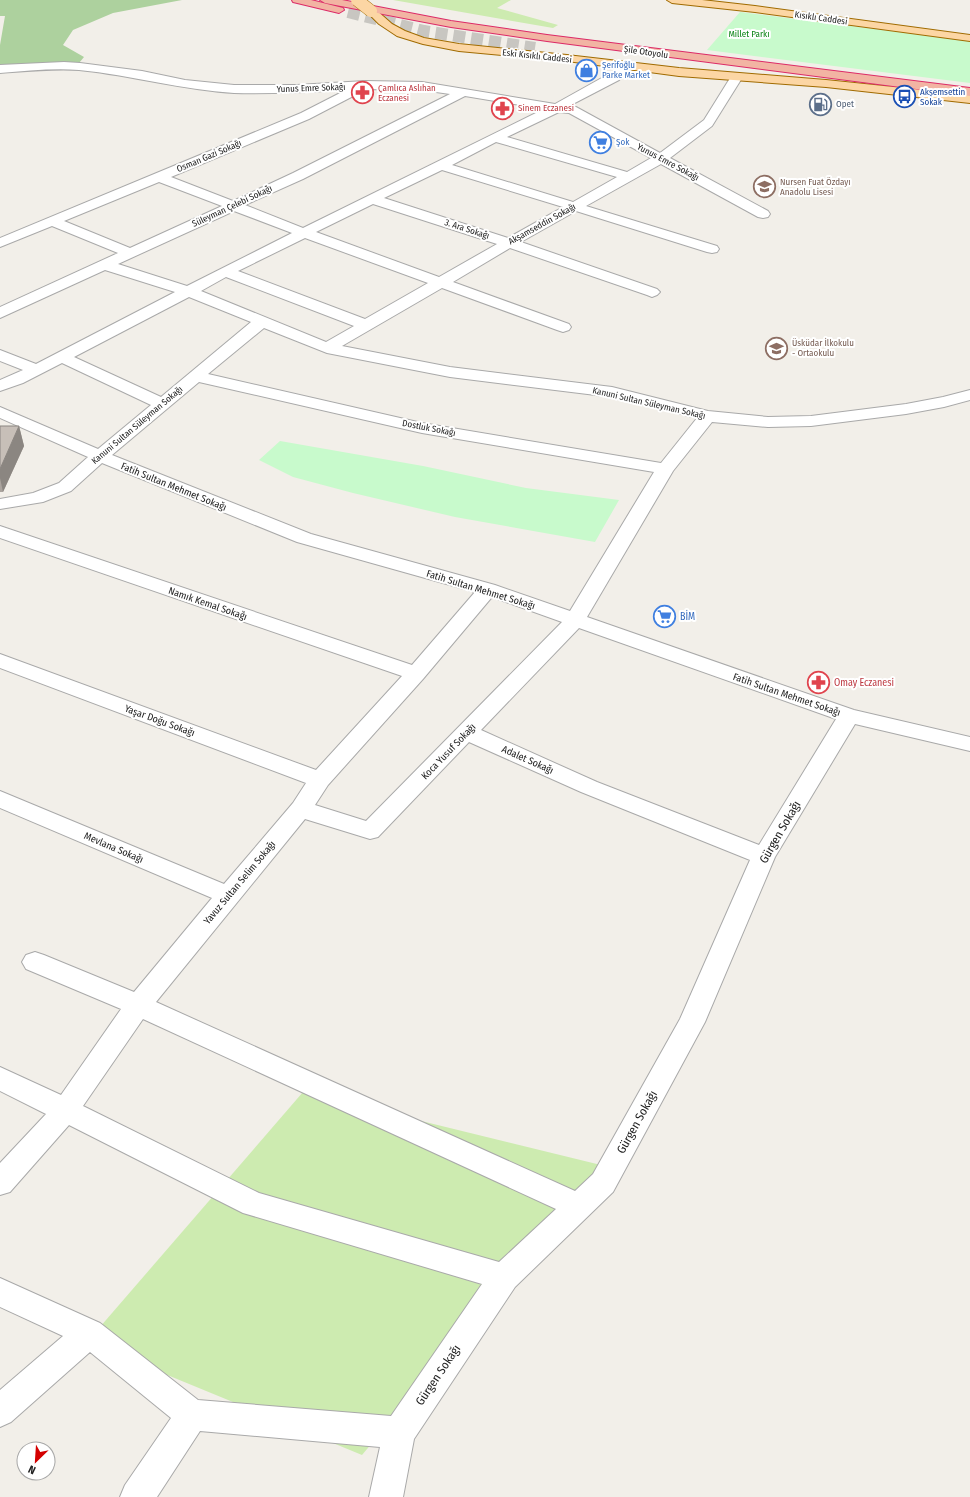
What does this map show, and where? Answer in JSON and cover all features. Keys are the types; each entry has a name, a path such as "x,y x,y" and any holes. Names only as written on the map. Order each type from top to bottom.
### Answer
{"highway":[{"path":"297,0 348,12"},
{"name":"Şile Otoyolu","path":"325,0 451,24 547,38 970,92"},
{"path":"370,5 415,29 449,36 545,43 700,64 878,81"},
{"name":"Şile Otoyolu","path":"370,5 440,13 645,46 970,87"},
{"path":"534,48 667,67 778,79"}],"main road":[{"name":"Eski Kısıklı Caddesi","path":"357,0 370,5 382,22 391,29 423,41 460,48 736,78 778,79 970,99"},
{"name":"Kısıklı Caddesi","path":"672,0 755,9 970,38"}],"street":[{"path":"0,386 17,380 188,291 556,108 615,77 623,71 620,67 604,63"},
{"name":"Yunus Emre Sokağı","path":"0,69 64,66 80,67 142,75 185,84 234,89 297,89 365,85 422,86 543,107 572,110 763,214"},
{"name":"Akşamseddin Sokağı","path":"327,348 574,206 661,158 688,140 708,123 736,78"},
{"name":"Osman Gazi Sokağı","path":"0,243 305,116 365,85"},
{"name":"Süleyman Çelebi Sokağı","path":"0,313 298,176 462,93"},
{"path":"495,138 628,176"},
{"path":"440,165 712,249"},
{"path":"159,176 232,206 304,233 563,326"},
{"name":"3. Ara Sokağı","path":"372,199 509,243 652,292"},
{"path":"51,221 130,253"},
{"name":"Kanuni Sultan Süleyman Sokağı","path":"104,265 188,291 327,348 450,372 612,392 708,416 768,422 811,421 906,409 944,402 970,395"},
{"path":"226,272 366,325"},
{"name":"Kanuni Sultan Süleyman Sokağı","path":"0,504 37,498 65,487 262,321"},
{"path":"0,355 36,370"},
{"path":"62,357 162,404"},
{"name":"Dostluk Sokağı","path":"196,376 422,428 665,469"},
{"name":"Fatih Sultan Mehmet Sokağı","path":"0,412 100,456 304,538 488,589 849,716 970,744"},
{"name":"Koca Yusuf Sokağı","path":"302,809 370,831 575,620 665,469 708,416"},
{"name":"Namık Kemal Sokağı","path":"0,532 416,674"},
{"name":"Yavuz Sultan Selim Sokağı","path":"0,1183 65,1111 138,1005 302,809 320,780 416,674 488,589"},
{"name":"Yaşar Doğu Sokağı","path":"0,660 320,780"},
{"name":"Gürgen Sokağı","path":"386,1497 400,1433 504,1277 603,1183 692,1022 764,856 849,716"},
{"name":"Adalet Sokağı","path":"467,732 589,787 764,856"},
{"name":"Mevlana Sokağı","path":"0,799 228,896"},
{"path":"35,962 138,1005 579,1206"},
{"path":"0,1078 253,1204 504,1277"},
{"path":"0,1292 89,1333 192,1415 400,1433"},
{"path":"0,1411 89,1333"},
{"path":"137,1497 192,1415"}],"green space":[{"path":"0,0 182,0 113,13 73,30 63,45 84,57 79,63 0,65 0,45 5,16 0,16"},
{"path":"393,0 511,0 497,8 558,25 553,28"},
{"name":"Millet Parkı","path":"740,12 970,41 970,83 707,50"},
{"path":"280,441 423,466 526,488 619,500 595,542 455,517 293,477 259,460"},
{"path":"303,1092 605,1166 362,1455 87,1342"}],"building":[{"path":"0,426 19,426 0,469"}],"tunnel":[{"path":"348,12 424,31 535,48"}],"place":[{"name":"Şerifoğlu Parke Market","path":"586,70"},
{"name":"Çamlıca Aslıhan Eczanesi","path":"362,93"},
{"name":"Akşemsettin Sokak","path":"904,97"},
{"name":"Opet","path":"820,104"},
{"name":"Sinem Eczanesi","path":"503,108"},
{"name":"Şok","path":"600,142"},
{"name":"Nursen Fuat Özdayı Anadolu Lisesi","path":"765,187"},
{"name":"Üsküdar İlkokulu - Ortaokulu","path":"777,348"},
{"name":"BİM","path":"664,616"},
{"name":"Omay Eczanesi","path":"818,682"}]}
